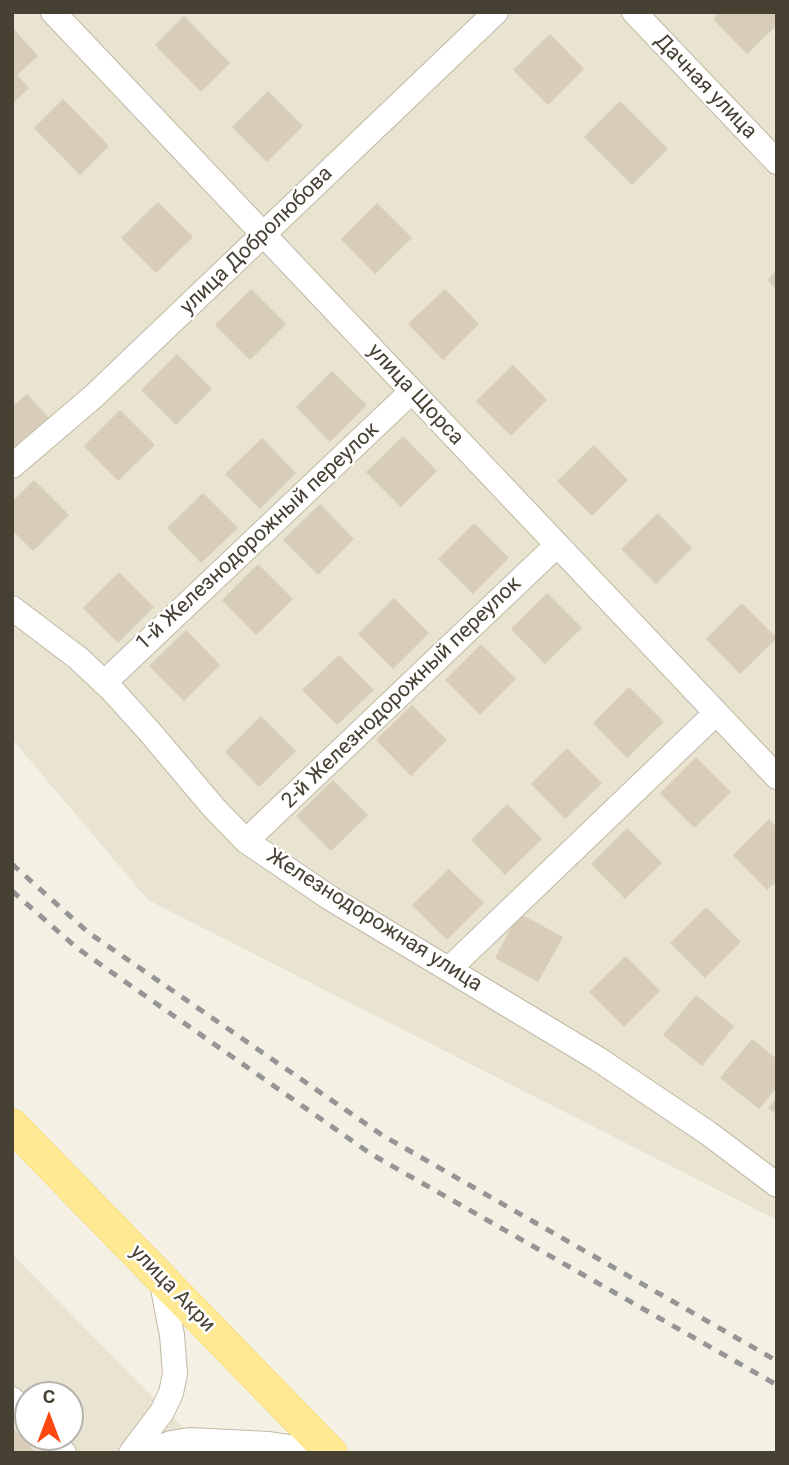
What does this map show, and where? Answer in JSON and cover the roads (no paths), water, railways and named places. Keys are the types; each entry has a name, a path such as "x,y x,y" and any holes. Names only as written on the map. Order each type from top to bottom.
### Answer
{"main road":[{"name":"улица Акри","path":"12,1125 330,1453"}],"street":[{"name":"улица Щорса","path":"53,12 777,777"},
{"name":"улица Добролюбова","path":"12,466 94,396 496,12"},
{"name":"Дачная улица","path":"634,12 777,162"},
{"name":"1-й Железнодорожный переулок","path":"104,683 411,391"},
{"name":"2-й Железнодорожный переулок","path":"246,841 557,545"},
{"name":"Железнодорожная улица","path":"12,608 78,658 104,683 246,841 330,898 598,1059 708,1133 777,1185"},
{"path":"449,968 716,713"},
{"path":"131,1453 162,1412 171,1393 175,1374 172,1335 161,1278"},
{"path":"144,1453 171,1443 190,1440 269,1444 330,1453"}],"railway":[{"path":"12,864 89,933 382,1135 777,1361"},
{"path":"12,891 77,948 371,1154 777,1385"}]}
